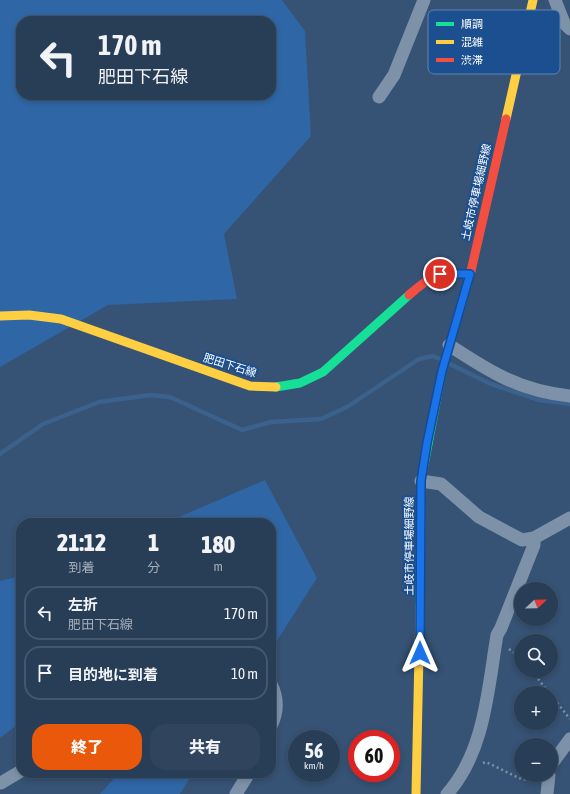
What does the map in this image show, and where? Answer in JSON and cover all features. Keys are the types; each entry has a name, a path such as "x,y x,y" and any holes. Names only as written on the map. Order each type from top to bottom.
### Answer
{"main road":[{"name":"土岐市停車場細野線","path":"531,10 533,0"},
{"name":"土岐市停車場細野線","path":"416,794 420,668 421,481 427,443 442,371 470,274 516,74"},
{"name":"肥田下石線","path":"0,316 29,315 61,319 250,386 275,387 300,383 323,372 424,282 440,274 470,274"}],"street":[{"path":"379,97 394,75 424,0"},
{"path":"555,0 559,10"},
{"path":"560,13 570,29"},
{"path":"448,348 496,375 520,386 570,396"},
{"path":"421,481 441,484 479,517 522,540 534,538 570,518"},
{"path":"447,794 456,784 468,765 489,693 497,635 534,545 534,538"},
{"path":"276,702 276,716"},
{"path":"558,755 570,739"},
{"path":"1,783 16,774"},
{"path":"236,794 246,778"}],"path":[{"path":"537,678 544,686"},
{"path":"558,704 570,719"},
{"path":"468,765 486,762 522,779 548,784"}],"shaded area":[{"path":"0,0 282,0 305,31 311,136 224,234 237,299 108,305 0,367"},
{"path":"265,480 317,578 276,642 276,518 177,518"},
{"path":"16,577 16,726 0,738 0,581"},
{"path":"114,778 190,778 180,794 100,794"}],"waterway":[{"path":"0,454 43,424 99,402 150,395 170,397 242,430 271,422 321,419 347,407 419,359 433,356 440,359"},
{"path":"450,364 491,384 539,400 570,404"}],"traffic: fast":[{"path":"420,606 421,481 442,371 471,271"},
{"path":"276,387 300,383 323,372 409,295"}],"traffic: slow":[{"path":"531,10 533,0"},
{"path":"506,119 516,74"},
{"path":"0,316 29,315 61,319 250,386 276,387"},
{"path":"416,794 420,606"}],"traffic: jam":[{"path":"471,271 506,119"},
{"path":"409,295 425,282 437,276 450,274 470,274"}],"route":[{"path":"420,653 421,481 427,443 442,371 470,274 440,274"}]}
